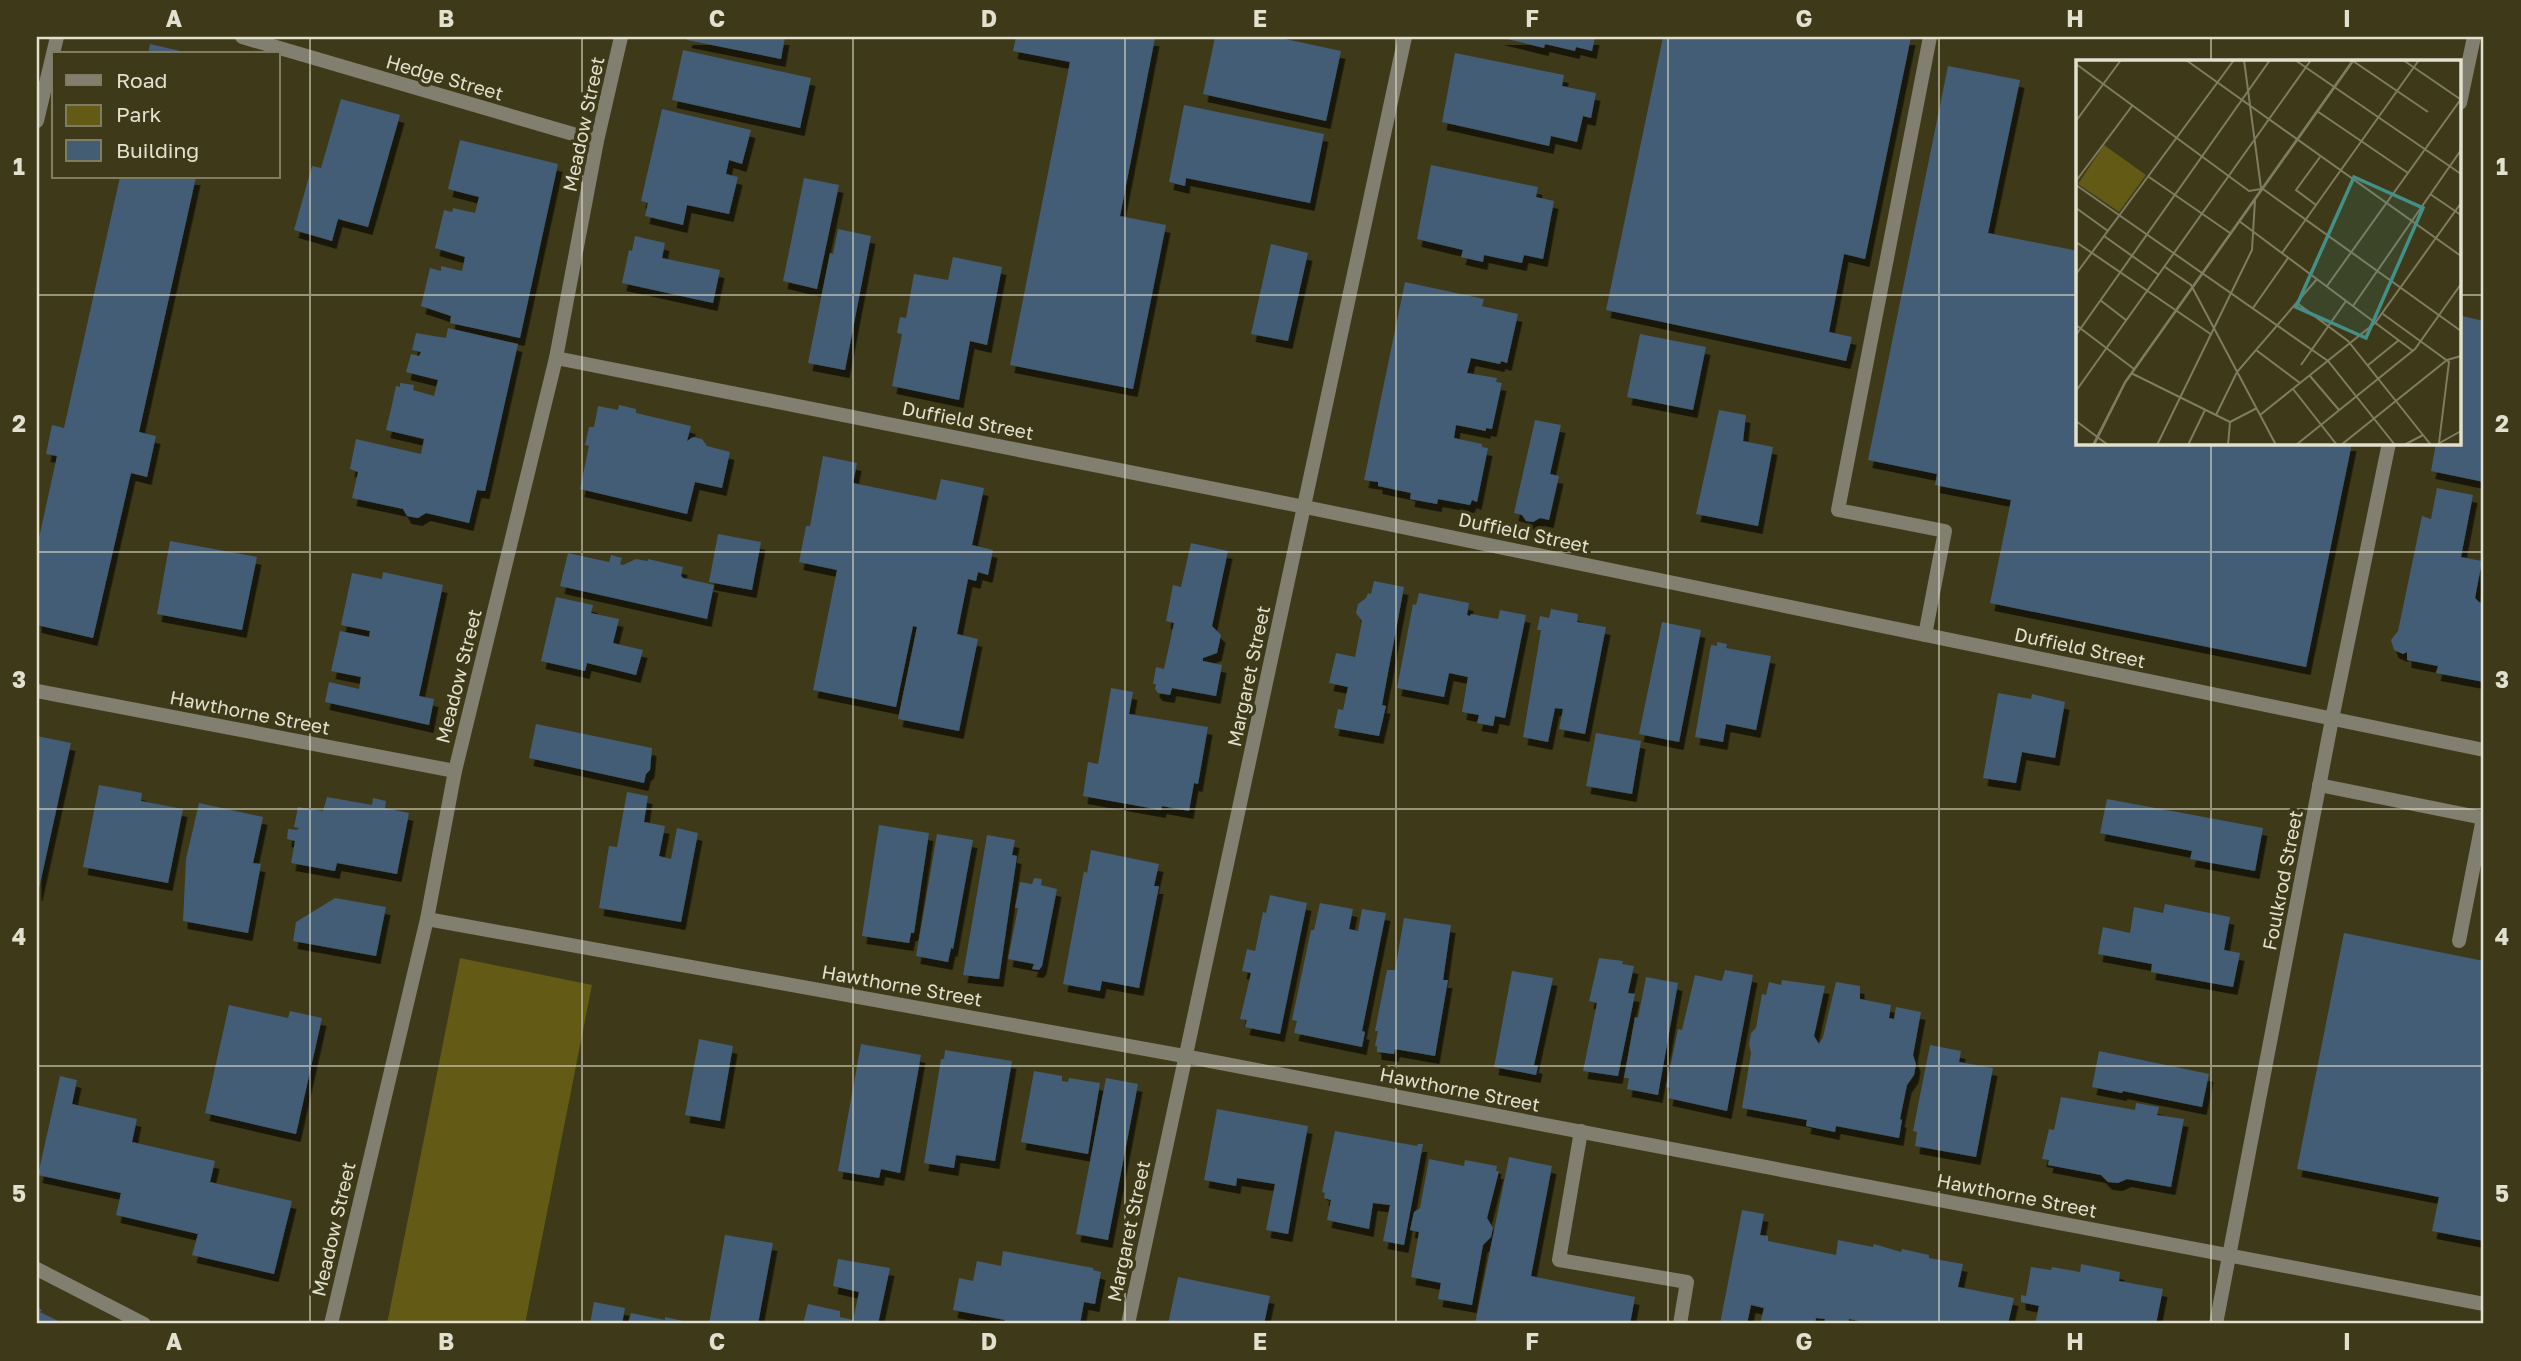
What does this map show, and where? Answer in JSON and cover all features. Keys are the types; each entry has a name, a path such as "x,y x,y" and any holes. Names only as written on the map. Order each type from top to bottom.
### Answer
{"street":[{"name":"Hedge Street","path":"242,37 597,141"},
{"name":"Meadow Street","path":"331,1324 427,919 455,771 555,358 597,141 621,37"},
{"name":"Margaret Street","path":"1128,1324 1405,37"},
{"path":"1924,635 1945,531 1838,510 1930,37"},
{"path":"2462,94 2474,37"},
{"path":"37,121 52,58"},
{"name":"Duffield Street","path":"555,358 1305,507 2484,750"},
{"name":"Foulkrod Street","path":"2216,1324 2319,785 2389,444"},
{"name":"Hawthorne Street","path":"37,691 455,771"},
{"path":"2319,785 2483,818 2459,941"},
{"name":"Hawthorne Street","path":"427,919 1184,1056 2484,1304"},
{"path":"1581,1131 1559,1260 1687,1282 1680,1324"},
{"path":"37,1269 144,1324"}],"green space":[{"path":"460,958 592,985 525,1324 387,1324"}],"building":[{"path":"688,37 785,37 781,59 687,40"},
{"path":"1016,37 1155,38 1120,216 1166,225 1133,389 1010,365 1070,62 1013,51"},
{"path":"1215,37 1276,37 1341,51 1326,121 1203,94"},
{"path":"1499,37 1595,37 1592,51 1576,47 1575,51 1545,44 1544,48"},
{"path":"1663,37 1911,37 1865,259 1844,254 1829,332 1852,337 1846,361 1606,310"},
{"path":"150,44 185,52 148,52"},
{"path":"683,50 811,78 800,128 672,100"},
{"path":"1455,53 1564,75 1562,86 1596,93 1591,118 1583,116 1577,142 1551,136 1549,146 1442,122"},
{"path":"1948,66 2020,80 1988,233 2076,251 2076,444 2352,444 2306,667 1990,603 2011,500 1935,485 1937,474 1868,460"},
{"path":"341,99 400,115 368,227 338,219 332,241 294,230 312,166 321,168"},
{"path":"1184,105 1324,134 1310,203 1186,178 1185,186 1169,182"},
{"path":"662,109 751,130 742,164 729,160 726,174 738,177 729,214 687,205 683,225 645,216 648,203 641,201"},
{"path":"460,140 558,164 520,338 450,323 451,316 421,306 430,268 441,271 441,266 462,271 465,257 435,248 444,210 452,212 453,208 475,213 479,197 448,189"},
{"path":"1431,165 1538,187 1536,197 1554,201 1543,259 1524,255 1522,263 1484,255 1483,262 1461,257 1463,250 1417,239"},
{"path":"120,178 196,178 139,432 156,436 147,477 131,473 93,638 37,625 37,547 57,456 46,454 52,425 64,428"},
{"path":"804,178 839,185 817,289 783,281"},
{"path":"838,229 871,236 845,370 808,363 830,253 833,254"},
{"path":"635,236 665,243 662,258 720,270 713,303 622,283"},
{"path":"1271,244 1308,253 1288,341 1251,334"},
{"path":"953,257 1002,267 987,345 970,341 959,400 892,386 902,334 897,333 900,317 906,318 914,274 948,280"},
{"path":"1405,282 1484,299 1482,306 1518,314 1507,363 1471,358 1467,373 1497,378 1496,382 1502,383 1492,429 1486,428 1486,431 1456,425 1454,438 1482,444 1482,447 1488,448 1477,502 1472,500 1470,505 1438,499 1437,504 1410,499 1411,493 1364,480"},
{"path":"2462,316 2484,321 2484,482 2431,471 2436,444 2462,444"},
{"path":"448,328 518,344 485,491 477,490 469,523 426,513 418,518 407,516 403,509 352,498 358,472 350,469 356,439 421,454 424,439 386,430 396,386 400,387 400,383 414,385 413,390 434,396 438,380 406,372 411,354 419,356 421,352 412,350 416,333 446,338"},
{"path":"1640,334 1706,347 1693,410 1627,397"},
{"path":"619,405 636,409 636,413 691,426 687,441 693,437 702,439 707,446 730,452 722,488 695,482 687,514 580,489 589,446 585,445 589,427 594,427 598,406 618,410"},
{"path":"1719,410 1746,415 1743,441 1773,447 1758,526 1696,514"},
{"path":"1535,420 1561,425 1550,474 1559,476 1549,520 1540,518 1533,522 1514,513"},
{"path":"823,456 857,463 853,483 936,500 941,479 984,488 972,545 993,550 988,575 978,572 976,581 968,579 957,634 978,639 959,731 898,719 917,627 913,626 896,707 813,690 837,570 799,562 806,526 810,526"},
{"path":"2437,488 2473,495 2461,557 2482,561 2475,598 2480,603 2484,601 2484,682 2436,673 2438,666 2407,660 2407,652 2403,654 2394,650 2391,640 2398,631 2422,516 2431,519"},
{"path":"718,534 761,542 752,590 709,582"},
{"path":"170,541 257,557 242,630 157,614"},
{"path":"1191,543 1228,551 1212,626 1221,635 1217,653 1203,658 1203,661 1222,665 1216,696 1172,688 1170,695 1158,693 1156,684 1153,684 1156,667 1164,669 1174,623 1166,621 1173,585 1181,587"},
{"path":"568,553 609,562 611,555 622,558 620,564 623,565 636,559 648,559 683,567 683,578 714,585 707,619 560,586"},
{"path":"383,572 443,585 419,696 434,699 429,725 325,702 329,682 359,689 361,677 331,671 340,631 369,637 370,631 341,625 352,573 382,579"},
{"path":"1374,581 1404,587 1382,705 1386,706 1379,736 1334,728 1338,709 1343,710 1348,687 1329,683 1336,653 1355,657 1362,621 1356,613 1358,604 1368,593 1371,594"},
{"path":"1419,593 1469,603 1467,615 1470,616 1498,619 1500,610 1526,615 1505,718 1495,716 1493,726 1477,723 1479,715 1462,712 1468,677 1449,673 1444,697 1397,688 1413,604 1416,605"},
{"path":"556,597 593,605 591,613 619,619 613,643 643,650 636,675 587,663 585,671 541,661"},
{"path":"1551,609 1578,614 1577,622 1606,627 1585,734 1559,729 1563,709 1555,708 1548,742 1523,737 1541,630 1537,630 1540,616 1549,618"},
{"path":"1662,622 1701,630 1679,742 1639,734"},
{"path":"1717,642 1727,644 1726,648 1771,656 1756,730 1726,724 1723,742 1695,737 1711,645 1717,646"},
{"path":"1111,688 1133,692 1129,714 1208,727 1198,784 1194,783 1189,811 1162,806 1161,810 1083,796 1088,762 1098,764"},
{"path":"1998,693 2031,699 2032,694 2065,702 2055,758 2022,752 2016,783 1983,778"},
{"path":"536,724 652,748 650,770 644,783 529,758"},
{"path":"1596,733 1641,741 1632,794 1586,786"},
{"path":"37,736 71,743 38,893 37,893"},
{"path":"99,785 142,793 141,801 183,809 168,883 83,867"},
{"path":"627,792 648,796 644,822 665,826 659,856 671,859 677,828 698,833 681,922 599,908 609,846 617,847"},
{"path":"327,797 372,805 373,798 386,801 385,808 409,813 397,874 337,863 335,871 291,863 295,841 287,839 288,829 299,828 294,827 298,807 323,811"},
{"path":"2107,799 2263,828 2255,871 2190,859 2192,851 2100,833"},
{"path":"199,803 263,817 253,863 261,864 248,933 183,921 186,859"},
{"path":"879,825 929,833 914,933 911,933 909,943 862,936"},
{"path":"937,834 973,840 953,949 951,948 948,962 916,956"},
{"path":"987,835 1015,840 1012,855 1017,856 999,979 963,975"},
{"path":"1091,850 1159,864 1154,886 1159,886 1139,988 1102,981 1100,991 1063,984 1084,871 1087,873"},
{"path":"1034,878 1042,879 1041,885 1057,889 1039,970 1032,969 1034,964 1008,959 1020,882 1032,884"},
{"path":"1270,895 1307,903 1280,1034 1245,1027 1247,1020 1240,1019 1251,973 1242,971 1247,949 1255,951 1263,912 1266,913"},
{"path":"335,898 386,907 376,956 293,941 296,922"},
{"path":"1320,903 1353,909 1349,929 1358,931 1362,909 1386,913 1362,1031 1365,1032 1362,1047 1294,1033 1297,1021 1292,1020 1311,930 1314,930"},
{"path":"2165,904 2230,917 2224,950 2240,953 2233,987 2151,972 2152,964 2098,954 2103,927 2130,933 2134,907 2163,913"},
{"path":"1404,918 1451,925 1443,980 1448,980 1435,1056 1395,1049 1394,1054 1377,1052 1375,1046 1378,1031 1375,1031 1387,970 1395,970"},
{"path":"2344,933 2484,961 2484,1241 2432,1231 2439,1197 2297,1169"},
{"path":"1599,958 1623,961 1622,964 1634,966 1628,993 1635,994 1618,1076 1583,1071 1597,1003 1589,1001"},
{"path":"1725,970 1753,975 1727,1111 1668,1098 1670,1088 1666,1087 1678,1029 1682,1030 1695,975 1722,981"},
{"path":"1512,971 1553,978 1534,1065 1538,1066 1536,1075 1494,1067"},
{"path":"1646,977 1678,983 1658,1095 1627,1089 1629,1078 1624,1078 1635,1017 1638,1018"},
{"path":"1782,980 1825,986 1814,1036 1819,1044 1836,982 1860,986 1860,999 1891,1005 1889,1018 1894,1019 1896,1007 1921,1012 1913,1055 1916,1064 1914,1075 1907,1085 1899,1138 1836,1126 1835,1132 1806,1126 1807,1120 1742,1108 1751,1053 1751,1033 1756,1028 1762,994 1766,995 1769,982 1781,985"},
{"path":"229,1005 288,1018 290,1011 322,1018 296,1134 205,1113"},
{"path":"699,1039 733,1046 720,1121 685,1115"},
{"path":"861,1044 921,1055 900,1173 881,1169 879,1178 838,1171"},
{"path":"1930,1045 1961,1051 1959,1062 1993,1068 1976,1157 1915,1146 1917,1132 1913,1131"},
{"path":"945,1050 1012,1061 995,1161 956,1155 954,1168 924,1163 941,1059 944,1059"},
{"path":"2099,1051 2209,1074 2202,1107 2092,1087"},
{"path":"1034,1071 1062,1076 1062,1081 1068,1082 1069,1078 1100,1083 1088,1154 1021,1142"},
{"path":"60,1076 77,1080 72,1104 137,1119 132,1142 215,1161 210,1182 292,1201 274,1274 192,1255 198,1234 116,1215 121,1193 38,1175"},
{"path":"1106,1078 1138,1084 1108,1240 1076,1234"},
{"path":"2061,1097 2135,1110 2136,1103 2159,1107 2157,1115 2184,1119 2171,1187 2127,1179 2118,1183 2108,1182 2101,1175 2048,1165 2049,1160 2042,1159 2049,1129 2054,1130"},
{"path":"1217,1109 1308,1126 1288,1234 1266,1230 1275,1184 1237,1178 1236,1186 1204,1180"},
{"path":"1335,1131 1417,1146 1423,1144 1404,1245 1383,1241 1390,1205 1373,1203 1369,1229 1327,1220 1331,1200 1324,1198 1325,1193 1322,1192"},
{"path":"1509,1157 1552,1166 1531,1276 1635,1297 1630,1324 1475,1324"},
{"path":"1429,1159 1464,1166 1465,1160 1497,1166 1496,1171 1499,1171 1487,1218 1493,1228 1491,1237 1483,1245 1472,1305 1438,1299 1441,1283 1411,1277 1419,1232 1410,1230 1414,1212 1420,1208"},
{"path":"1742,1210 1764,1214 1760,1235 1768,1236 1768,1241 1836,1255 1838,1240 1873,1247 1874,1244 1963,1264 1958,1287 2014,1298 2008,1324 1865,1324 1849,1319 1848,1324 1824,1324 1825,1319 1816,1318 1815,1324 1760,1324 1764,1308 1751,1305 1747,1324 1720,1324"},
{"path":"725,1235 773,1243 758,1324 709,1324"},
{"path":"1003,1251 1093,1268 1101,1272 1095,1304 1084,1302 1080,1324 1004,1324 1005,1320 953,1310 959,1278 973,1281 977,1261 1001,1266"},
{"path":"838,1259 890,1268 878,1324 803,1324 808,1304 840,1311 840,1317 853,1320 859,1292 833,1286"},
{"path":"2081,1264 2120,1272 2119,1281 2163,1289 2156,1324 2035,1324 2039,1306 2021,1302 2021,1295 2026,1296 2031,1267 2051,1270 2052,1267 2080,1272"},
{"path":"1178,1277 1270,1296 1264,1324 1168,1324"},
{"path":"594,1302 625,1308 622,1324 590,1324"},
{"path":"37,1307 42,1310 40,1312 64,1324 37,1324"},
{"path":"631,1313 665,1320 665,1317 696,1324 628,1324"}]}
